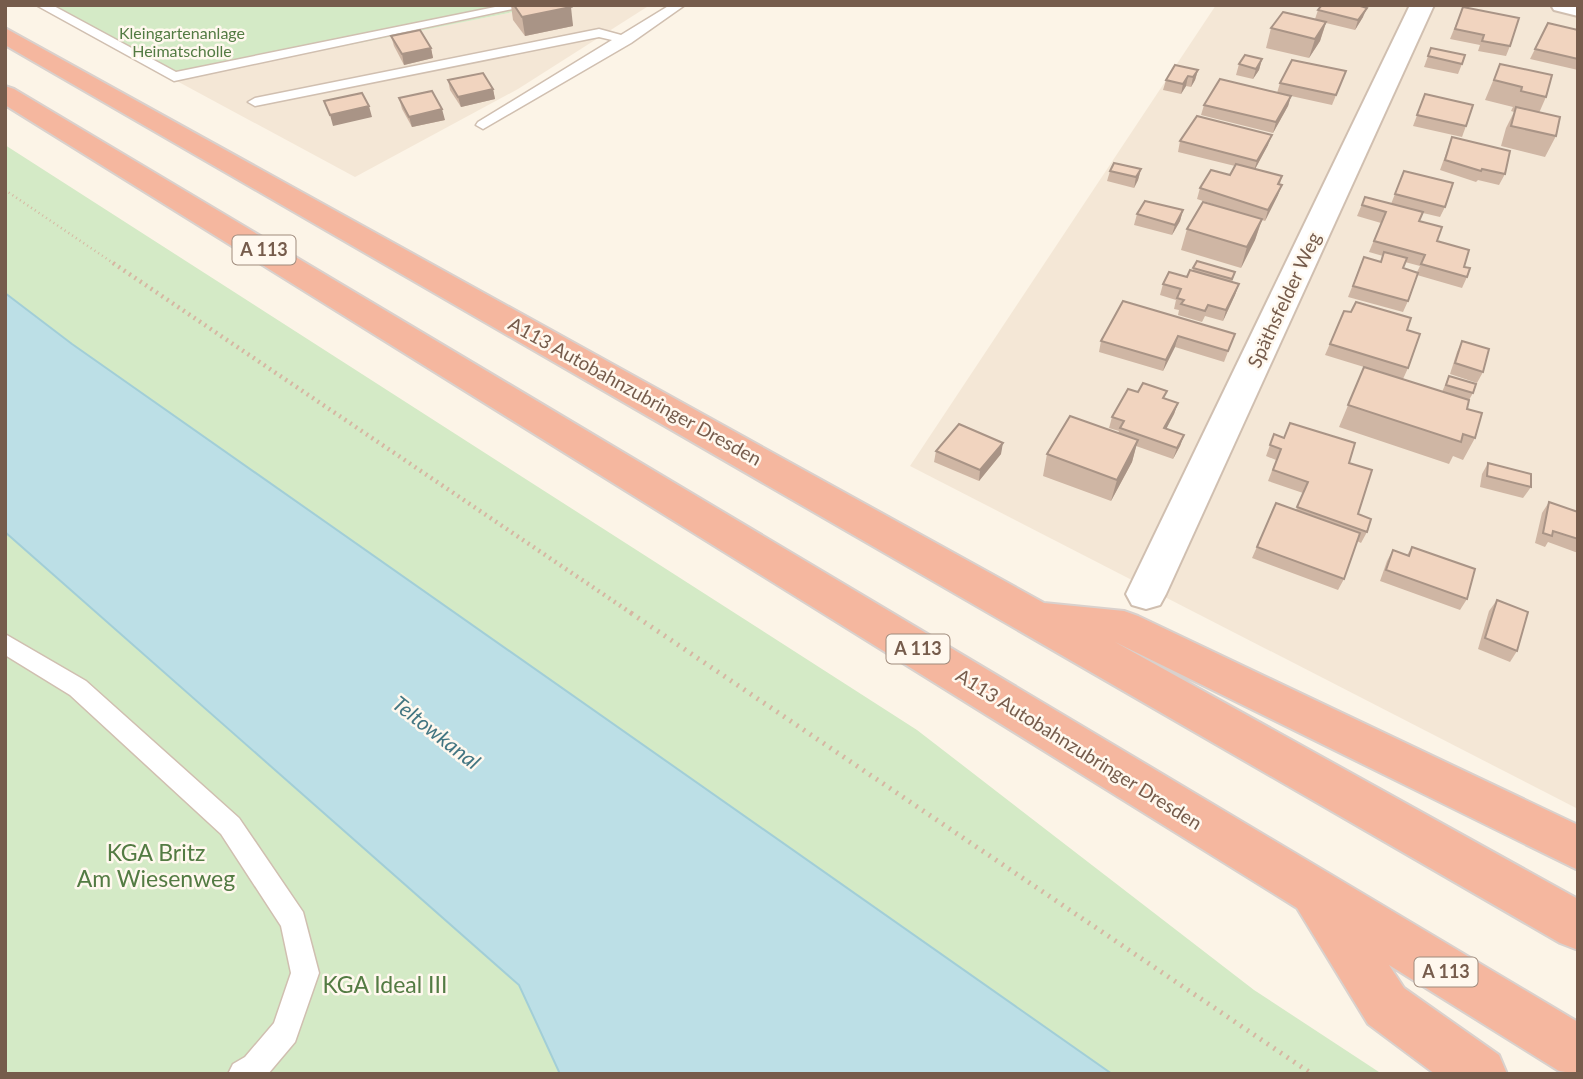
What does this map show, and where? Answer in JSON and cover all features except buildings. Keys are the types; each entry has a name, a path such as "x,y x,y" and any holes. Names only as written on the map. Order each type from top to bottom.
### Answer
{"highway":[{"name":"A113 Autobahnzubringer Dresden","path":"5,35 1578,926"},
{"name":"A113 Autobahnzubringer Dresden","path":"5,94 523,406 1313,893"},
{"path":"1033,615 1125,626 1578,848"},
{"path":"1313,893 1387,1006 1480,1074"},
{"name":"A 113","path":"1313,893 1578,1052"}],"street":[{"name":"Späthsfelder Weg","path":"1146,594 1422,5"},
{"path":"1562,5 1578,9"}],"lane":[{"path":"42,5 174,78 525,5"},
{"path":"483,125 626,40 679,5"},
{"path":"256,102 599,33 626,40"},
{"path":"5,643 78,688 230,826 293,921 305,973 285,1032 249,1070"}],"path":[{"path":"5,190 1312,1074"}],"shaded area":[{"path":"548,5 650,5 518,89 355,177 175,80"},
{"path":"1216,5 1578,5 1578,809 910,466"}],"green space":[{"name":"Kleingartenanlage Heimatscholle","path":"34,5 548,5 175,80"},
{"path":"5,145 917,730 1254,990 1382,1074 1112,1074 72,344 5,293"},
{"name":"KGA Britz Am Wiesenweg","path":"5,532 519,985 560,1074 5,1074"}],"water":[{"name":"Teltowkanal","path":"5,293 72,344 1112,1074 560,1074 519,985 5,532"}],"park label":[{"name":"KGA Ideal III","path":"385,985"}]}
